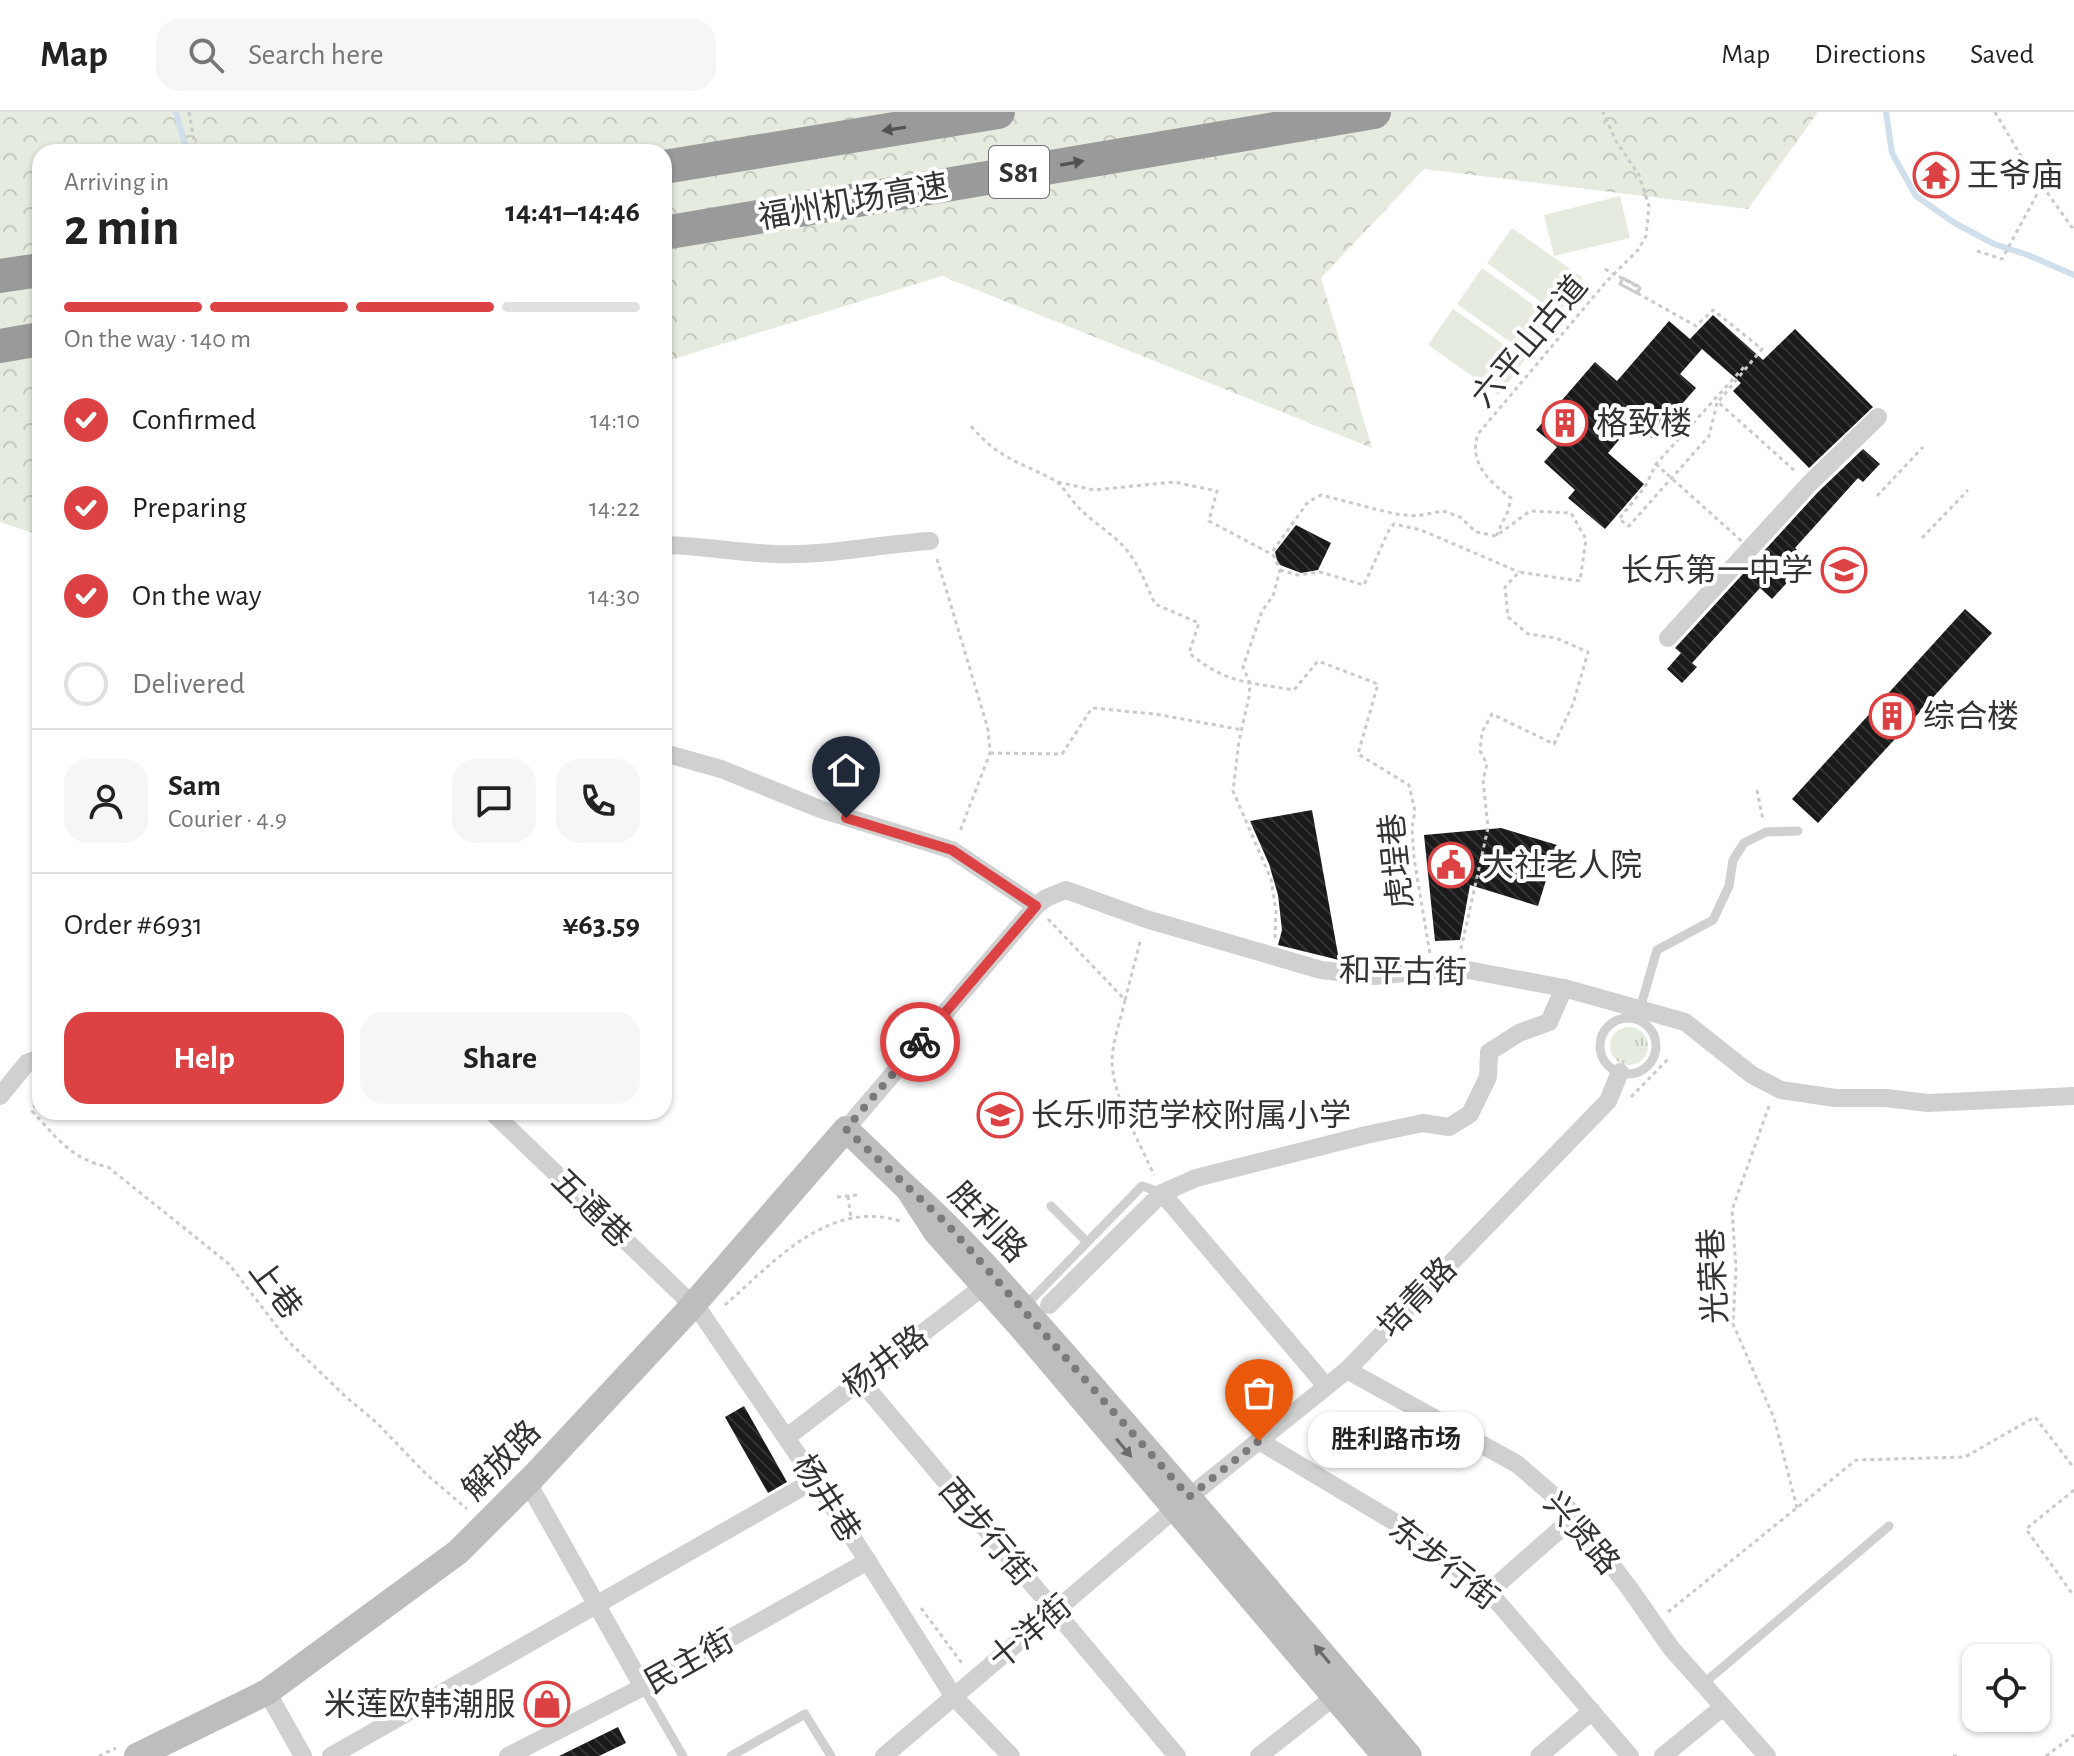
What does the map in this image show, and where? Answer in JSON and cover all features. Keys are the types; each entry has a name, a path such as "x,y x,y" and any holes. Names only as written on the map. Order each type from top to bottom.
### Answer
{"highway":[{"name":"福州机场高速","path":"672,166 998,112"},
{"name":"福州机场高速","path":"672,232 1374,112"},
{"path":"0,276 32,271"},
{"path":"0,346 32,340"}],"main road":[{"path":"846,1129 908,1189"},
{"name":"解放路","path":"131,1749 267,1692 458,1552 700,1313 846,1129"},
{"name":"胜利路","path":"908,1189 936,1232 1409,1756"},
{"name":"胜利路","path":"908,1189 1036,1306 1182,1503 1334,1697 1385,1756"}],"street":[{"path":"1668,638 1809,484 1878,417"},
{"path":"672,545 778,554 930,541"},
{"path":"672,755 721,769 820,809 952,850 1036,906 846,1129"},
{"name":"和平古街","path":"1036,906 1066,890 1146,919 1273,957 1347,974 1374,976 1457,968 1564,988 1638,1015 1685,1022 1752,1075 1776,1088"},
{"path":"1036,1306 1162,1193 1196,1178 1423,1123 1449,1127 1470,1114 1488,1077 1489,1052 1519,1033 1549,1022 1564,988"},
{"path":"0,1096 32,1061"},
{"name":"培青路","path":"1182,1503 1347,1370 1608,1101 1620,1072"},
{"path":"1776,1088 1835,1098 1886,1098 1928,1103 2074,1096"},
{"name":"五通巷","path":"500,1120 700,1313"},
{"path":"1162,1193 1326,1386"},
{"name":"杨井路","path":"787,1437 984,1286"},
{"name":"杨井巷","path":"700,1313 787,1437 954,1697 1011,1756"},
{"name":"兴贤路","path":"1347,1370 1517,1464 1567,1507 1671,1648 1767,1756"},
{"name":"西步行街","path":"860,1380 1177,1756"},
{"name":"东步行街","path":"1259,1441 1408,1530 1489,1592 1630,1756"},
{"path":"331,1756 815,1480"},
{"path":"533,1492 643,1687"},
{"name":"十洋街","path":"884,1756 1182,1503"},
{"path":"1489,1592 1574,1517"},
{"name":"民主街","path":"508,1756 643,1687 868,1561"},
{"path":"267,1692 303,1756"},
{"path":"1259,1756 1334,1697"},
{"path":"1663,1756 1723,1707"},
{"path":"1539,1756 1592,1711"}],"lane":[{"path":"1638,1015 1657,950 1713,920 1729,886 1733,860 1744,843 1766,832 1798,831"},
{"path":"1638,1015 1655,1037 1655,1054 1645,1068 1637,1072 1620,1072 1605,1062 1600,1045 1602,1037 1612,1022 1638,1015"},
{"path":"1036,1306 1087,1242 1142,1186 1162,1193"},
{"path":"1051,1206 1087,1242"},
{"path":"1703,1684 1889,1526"},
{"path":"643,1687 683,1756"},
{"path":"731,1756 805,1714 831,1756"}],"path":[{"path":"189,112 195,144"},
{"name":"六平山古道","path":"1496,536 1511,498 1487,479 1480,467 1475,444 1478,434 1606,282 1638,250 1646,236 1649,206 1639,175 1616,141 1603,112"},
{"path":"1995,112 2074,230"},
{"path":"1977,251 2002,259 2042,185"},
{"path":"1605,269 1640,288 1637,293 1620,284"},
{"path":"1620,284 1623,278"},
{"path":"1623,278 1640,288 1637,293"},
{"path":"1623,278 1640,287 1637,293"},
{"path":"1620,284 1696,326 1713,310 1762,349 1718,402 1709,436 1629,526 1619,519 1645,487 1656,464 1752,359"},
{"path":"1718,402 1784,462"},
{"path":"971,426 986,444 1005,458 1058,482 1094,490 1174,482 1217,491 1209,521 1273,555 1280,570 1273,596 1262,611 1243,667 1250,683 1233,791 1271,879 1276,911 1273,957"},
{"path":"1877,496 1923,447"},
{"path":"1656,464 1756,554"},
{"path":"1058,482 1062,491 1133,557 1155,604 1199,623 1189,653 1208,668 1235,681 1250,683"},
{"path":"1922,538 1968,490"},
{"path":"1273,555 1281,537 1300,512 1308,502 1321,495 1395,514 1417,516 1443,511 1460,517 1476,532 1496,536 1530,511 1571,513 1586,539 1580,581 1519,572 1421,530 1394,524 1364,585 1320,572 1298,575 1280,570"},
{"path":"930,541 988,729 990,753 952,850"},
{"path":"1457,968 1488,828 1483,780 1487,764 1480,751 1482,732 1492,714 1554,744 1573,704 1588,652 1556,638 1528,634 1508,617 1505,587 1519,572"},
{"name":"虎埕巷","path":"1250,683 1294,690 1318,661 1378,684 1358,754 1409,785 1415,811 1412,828 1414,858 1433,970"},
{"path":"990,753 1062,754 1092,708 1155,714 1243,730"},
{"path":"1757,790 1766,832"},
{"path":"1036,906 1125,1000"},
{"path":"1146,919 1112,1061 1128,1116 1162,1193"},
{"name":"光荣巷","path":"1776,1088 1732,1210 1736,1268 1733,1324 1774,1418 1797,1508"},
{"name":"上巷","path":"40,1120 60,1142 85,1162 108,1167 229,1264 288,1341 376,1422 425,1473 484,1525"},
{"path":"837,1197 858,1195"},
{"path":"848,1196 851,1219"},
{"path":"700,1313 799,1240 834,1222 890,1218 911,1225"},
{"path":"1654,1624 1856,1460 1965,1457 2035,1417 2074,1468"},
{"path":"2074,1490 2026,1529 2074,1596"},
{"path":"915,1600 969,1671"},
{"path":"2046,1756 2074,1735"},
{"path":"99,1756 131,1749"}],"green space":[{"path":"0,112 1818,112 1748,209 1424,169 1321,278 1372,448 942,276 672,360 672,144 32,144 32,532 0,522"},
{"path":"1620,196 1630,238 1554,256 1544,215"},
{"path":"1512,228 1583,278 1558,314 1487,263"},
{"path":"1482,268 1553,319 1528,355 1457,304"},
{"path":"1453,309 1525,359 1499,395 1428,345"},
{"path":"1629,1027 1642,1033 1648,1046 1642,1059 1629,1065 1616,1059 1610,1046 1616,1033"}],"building":[{"path":"1713,315 1763,360 1795,329 1873,407 1809,468 1733,391 1741,383 1702,349 1680,374 1696,388 1652,438 1634,422 1608,453 1644,484 1605,529 1568,498 1575,490 1544,462 1557,447 1536,430 1595,362 1617,381 1669,321 1690,339"},
{"path":"1863,449 1880,464 1863,482 1858,478 1795,548 1808,560 1772,599 1760,588 1692,663 1697,667 1682,683 1667,669 1681,653 1675,648 1818,492"},
{"path":"1296,525 1331,543 1318,570 1301,573 1280,565 1277,560 1275,552"},
{"name":"综合楼","path":"1965,609 1992,633 1818,823 1792,799"},
{"path":"1312,810 1339,960 1278,945 1282,930 1278,895 1269,864 1250,821"},
{"path":"1501,828 1557,845 1538,906 1470,885 1460,940 1435,941 1424,835"},
{"path":"744,1406 787,1482 768,1493 725,1417"},
{"path":"618,1727 626,1743 599,1756 559,1756"}],"waterway":[{"path":"176,112 185,144"},
{"path":"1886,112 1892,153 1916,196 1953,222 1994,244 2074,275"}],"way so far":[{"path":"920,1042 846,1129 947,1224 1189,1497 1259,1441"}],"place":[{"name":"王爷庙","path":"1936,175"},
{"name":"格致楼","path":"1565,423"},
{"name":"长乐第一中学","path":"1844,570"},
{"name":"综合楼","path":"1892,716"},
{"name":"大社老人院","path":"1451,865"},
{"name":"长乐师范学校附属小学","path":"1000,1115"},
{"name":"胜利路市场","path":"1259,1441"},
{"name":"米莲欧韩潮服","path":"547,1704"}],"route":[{"path":"846,818 952,850 1036,906 920,1042"}]}
